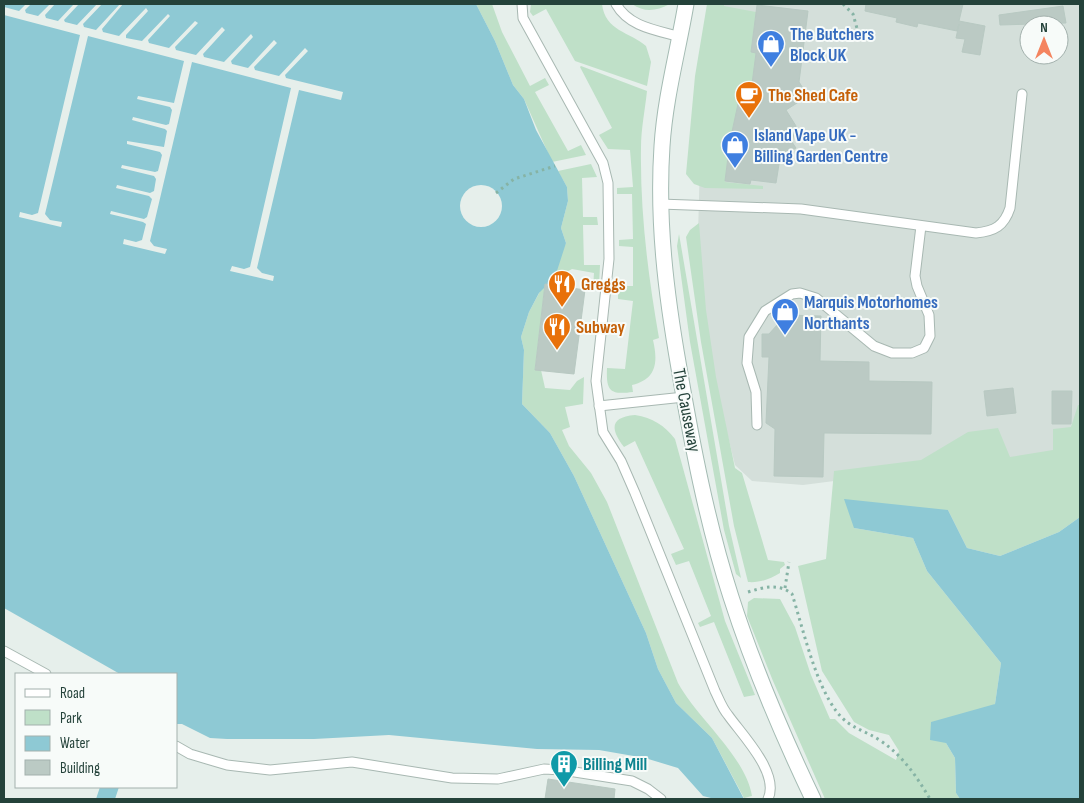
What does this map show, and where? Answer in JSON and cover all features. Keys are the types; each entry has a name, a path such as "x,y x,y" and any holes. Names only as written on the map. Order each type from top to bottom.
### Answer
{"street":[{"name":"The Causeway","path":"686,4 662,145 660,204 664,270 684,397 711,526 731,596 760,678 813,799"}],"lane":[{"path":"522,4 523,18 603,163 608,183 608,291 598,353 596,380 603,432 620,461 650,526 715,691 726,713 763,764 768,776 770,795 768,799"},
{"path":"616,4 623,16 640,26 680,37"},
{"path":"660,204 801,209 976,233 990,232 1000,227 1010,208 1022,94"},
{"path":"757,425 756,392 747,363 749,337 765,311 792,294 800,293 816,298 874,346 892,353 912,353 924,348 930,336 930,315 916,286 921,226"},
{"path":"599,406 684,397"},
{"path":"4,651 44,673"},
{"path":"178,747 190,754 227,765 270,770 352,762 452,778 498,779 544,769 562,770 632,781 648,788 661,799"}],"path":[{"path":"843,4 853,14 858,32"},
{"path":"496,192 514,179 555,166"},
{"path":"785,588 789,562"},
{"path":"731,596 765,588 785,588 792,594 817,674 836,711 856,730 879,740 898,754 917,777 930,799"}],"shaded area":[{"path":"722,4 1080,4 1080,420 1054,458 951,466 803,485 752,481 735,465 715,384 704,301 698,235 700,161"}],"green space":[{"path":"476,4 492,4 502,32 530,86 545,78 549,85 535,92 568,151 581,145 586,155 552,162 524,99 513,85 495,41"},
{"path":"531,4 602,4 604,13 613,25 646,46 651,62 647,86 575,61 546,9 533,16 530,12"},
{"path":"632,4 670,4 646,10"},
{"path":"707,4 724,4 724,6 756,12 751,52 756,53 749,107 738,105 733,128 743,130 728,156 725,182 763,186 763,189 705,188 694,184 686,174 695,76"},
{"path":"581,66 647,91 641,141 643,220 651,291 659,338 653,340 654,368 647,379 632,385 633,392 614,392 607,382 607,368 625,369 633,301 618,299 618,286 633,286 633,247 619,246 619,240 633,239 632,194 617,194 617,188 633,187 630,150 608,149 599,135 612,128"},
{"path":"591,164 597,177 582,178 583,217 597,217 598,225 583,225 584,265 600,265 599,286 593,288 594,273 572,269 545,284 535,369 541,370 545,388 570,390 577,381 584,377 583,404 565,407 570,427 562,430 569,446 591,473 607,502 678,683 686,696 731,752 748,781 752,796 744,798 712,738 676,703 658,669 646,633 574,476 550,433 522,404 524,350 521,337 529,312 566,243 561,228 568,201 567,187 558,171"},
{"path":"699,223 706,310 716,377 735,468 742,473 768,560 784,562 785,565 780,569 780,573 769,579 757,582 748,582 734,526 701,342 686,237 690,230"},
{"path":"679,234 729,526 741,578 736,574 724,530 690,342 677,246"},
{"path":"1078,405 1080,405 1080,517 1059,532 1000,556 967,548 948,510 854,528 913,538 927,571 1001,663 995,704 946,743 955,758 956,793 960,799 825,799 773,681 747,616 748,602 754,598 780,599 795,627 811,675 830,719 835,719 849,733 896,760 899,751 889,735 869,730 854,722 822,671 798,566 826,559 834,471 921,460 968,432 998,428 1010,457 1053,450 1053,429 1071,427"},
{"path":"635,415 658,423 675,439 725,621 755,695 744,697 714,622 700,627 698,623 711,616 689,561 676,565 671,554 684,549 635,441 624,447 616,435 615,425 617,421 627,416"}],"water":[{"path":"4,4 476,4 495,41 513,85 524,99 536,130 567,187 568,201 561,228 566,243 555,277 539,293 529,312 521,337 524,350 522,404 550,433 574,476 646,633 658,669 676,703 712,738 744,799 715,799 703,796 678,768 645,758 599,750 537,749 389,735 314,739 210,738 182,724 178,724 178,673 118,673 4,608"},
{"path":"844,499 948,510 967,548 1000,556 1059,532 1080,517 1080,799 960,799 956,793 955,758 946,743 930,740 931,722 995,704 1001,663 927,571 913,538 854,528"},
{"path":"100,788 119,788 115,799 96,799"}],"pier":[{"path":"26,4 31,4 25,10 26,13 38,16 50,4 55,4 45,15 46,18 58,21 74,4 79,4 64,20 65,22 77,25 97,4 102,4 83,24 84,27 96,30 120,4 123,4 102,29 103,32 119,36 146,8 148,11 126,35 126,38 142,41 168,14 170,16 148,40 149,43 169,48 195,21 198,23 175,47 176,50 196,55 222,27 225,30 203,54 204,57 224,62 251,34 253,37 231,61 232,64 248,68 274,40 277,43 254,67 255,70 279,76 305,48 308,51 285,75 286,78 343,92 341,100 299,90 257,268 262,273 274,276 273,281 230,271 232,266 244,269 250,267 291,88 192,62 150,241 154,246 167,249 165,254 123,244 124,239 136,242 142,240 146,224 110,214 111,211 144,219 147,217 152,199 149,196 116,188 117,185 150,193 154,191 156,179 154,176 121,168 122,165 155,172 158,171 162,155 160,152 127,144 127,141 164,147 167,131 165,129 132,120 133,117 166,125 169,124 172,110 170,107 137,99 138,96 174,103 184,61 88,36 45,214 50,220 62,222 61,227 19,217 20,212 32,215 38,213 80,35 4,15 4,7 19,11"},
{"path":"481,185 496,191 502,206 496,221 481,227 466,221 460,206 466,191"}],"building":[{"path":"866,4 963,4 959,21 985,26 980,55 962,52 965,39 956,38 959,24 957,31 918,23 917,27 896,22 897,18 865,11"},
{"path":"757,5 808,11 799,82 808,96 786,110 796,126 792,142 796,148 780,158 776,183 751,180 750,184 725,181 730,141 738,104 749,107 756,53 751,52"},
{"path":"1063,6 1065,15 1019,15 1019,24 1000,25 999,15"},
{"path":"545,284 585,290 574,374 535,370"},
{"path":"786,315 821,316 820,361 869,362 869,381 932,382 931,434 824,433 823,477 774,476 775,429 766,423 769,357 762,357 762,334 769,334"},
{"path":"1013,388 1016,413 987,416 984,391"},
{"path":"1052,391 1072,391 1071,424 1052,424"},
{"name":"Billing Mill","path":"548,779 615,789 614,799 545,799"}],"place":[{"name":"The Butchers Block UK","path":"771,68"},
{"name":"The Shed Cafe","path":"749,119"},
{"name":"Island Vape UK - Billing Garden Centre","path":"735,169"},
{"name":"Greggs","path":"562,308"},
{"name":"Marquis Motorhomes Northants","path":"785,336"},
{"name":"Subway","path":"557,351"},
{"name":"Billing Mill","path":"564,788"}]}
